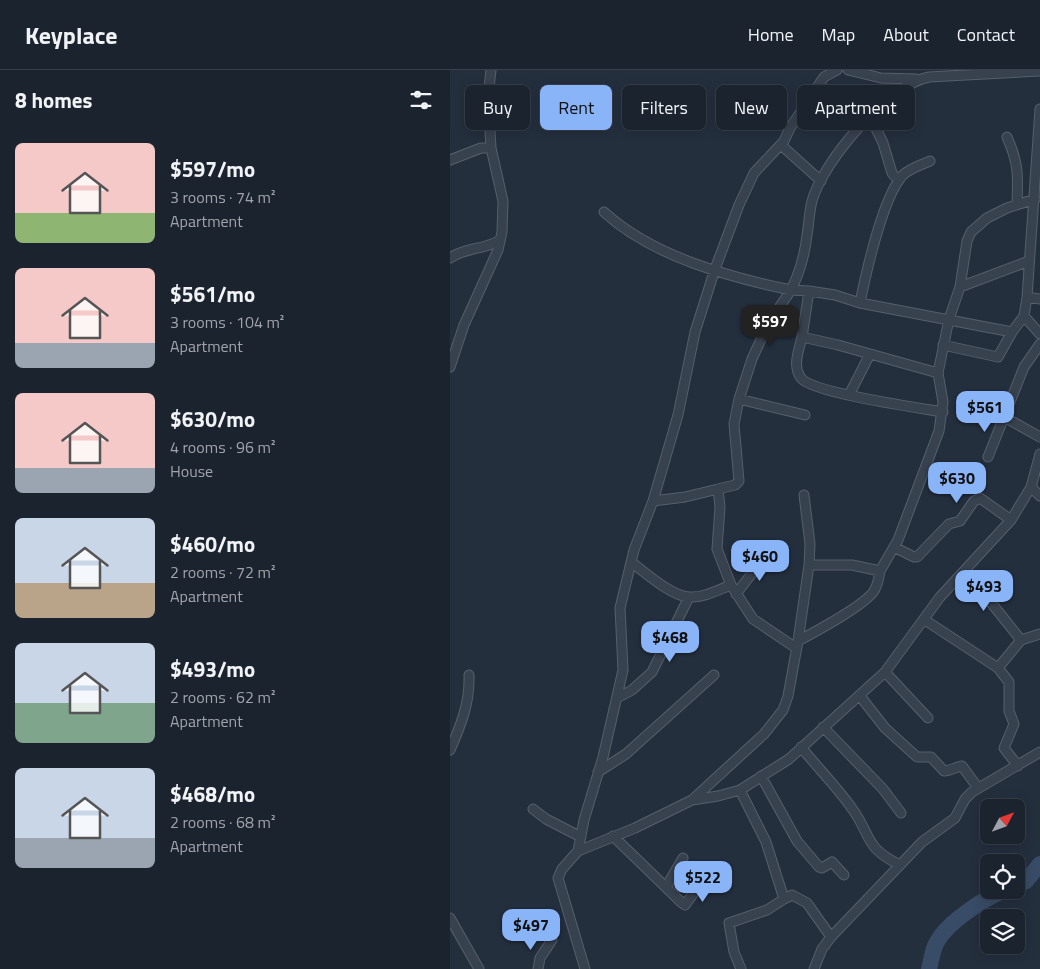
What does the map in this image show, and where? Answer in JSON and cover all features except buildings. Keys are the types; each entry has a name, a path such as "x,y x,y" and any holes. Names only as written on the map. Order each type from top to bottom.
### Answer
{"street":[{"path":"450,367 464,325 498,250 502,232 503,201 491,148 488,96 491,70"},
{"path":"578,851 623,670 620,608 631,562 653,501 678,415 696,332 715,269 749,183 765,160 781,145 824,77 837,70"},
{"path":"848,70 881,78 916,79 1040,71"},
{"path":"907,85 916,79"},
{"path":"943,345 998,357 1012,332 1024,316 1035,199 1040,109"},
{"path":"653,501 685,497 735,485 739,481 734,424 739,399 752,359 768,324 796,281 807,237 812,200 830,165 856,130"},
{"path":"877,130 883,143 892,173 898,180"},
{"path":"1007,137 1016,155 1018,175 1016,205"},
{"path":"781,145 821,181"},
{"path":"450,160 481,148 491,148"},
{"path":"860,303 875,243 885,211 898,180 908,170 930,161"},
{"path":"797,645 870,597 875,590 880,570 894,547 931,456 943,412 938,373 949,319 960,287 967,241 971,232 987,218 1035,199"},
{"path":"604,212 636,236 688,261 759,283 791,290 835,296 860,303 1012,332"},
{"path":"450,258 468,249 493,244 500,240"},
{"path":"960,287 1029,261"},
{"path":"809,291 796,365 802,379 806,383 849,395 943,412"},
{"path":"1027,297 1040,299"},
{"path":"1024,316 1040,334"},
{"path":"802,337 938,373"},
{"path":"988,457 1024,367 1040,344"},
{"path":"849,395 870,354"},
{"path":"739,399 805,415"},
{"path":"1004,417 1040,437"},
{"path":"585,969 558,878 562,869 578,851 692,800 740,790 789,759 884,672 925,620 940,597 1011,520 1031,486 1039,459"},
{"path":"1031,486 1040,496"},
{"path":"718,489 720,507 717,550 731,585 753,619 797,645"},
{"path":"692,800 774,724 783,710 788,696 809,565 810,544 804,496"},
{"path":"894,547 914,557 917,556 950,524 960,521 974,501 980,498 1011,520"},
{"path":"736,594 763,559 775,554"},
{"path":"631,562 671,590 689,597 700,596 731,585"},
{"path":"809,565 852,565 880,570"},
{"path":"965,570 1021,640"},
{"path":"617,698 632,690 652,672 689,597"},
{"path":"925,620 998,668 1010,682 1009,711 1014,724 1004,748 1018,766"},
{"path":"998,668 1021,640 1040,634"},
{"path":"884,672 928,718"},
{"path":"598,772 634,748 714,674"},
{"path":"450,750 464,720 470,692 469,675"},
{"path":"860,696 886,728 917,757 932,757 944,772 962,766 978,788"},
{"path":"822,727 883,788 902,813"},
{"path":"801,747 852,808 876,851 900,865"},
{"path":"814,969 822,949 831,937 922,842 955,818 965,799 978,788 1040,752"},
{"path":"762,776 797,841 819,867 822,868 832,862 844,875"},
{"path":"740,790 766,842 784,899"},
{"path":"533,810 581,837"},
{"path":"614,836 666,888 686,905 701,883"},
{"path":"666,888 684,858"},
{"path":"741,969 734,952 729,923 767,910 792,895 807,903 831,937"},
{"path":"450,918 479,969"},
{"path":"538,969 540,958 552,940"}],"waterway":[{"path":"1025,881 1040,864"},
{"path":"929,969 935,946 947,929 965,913 986,899"}]}
